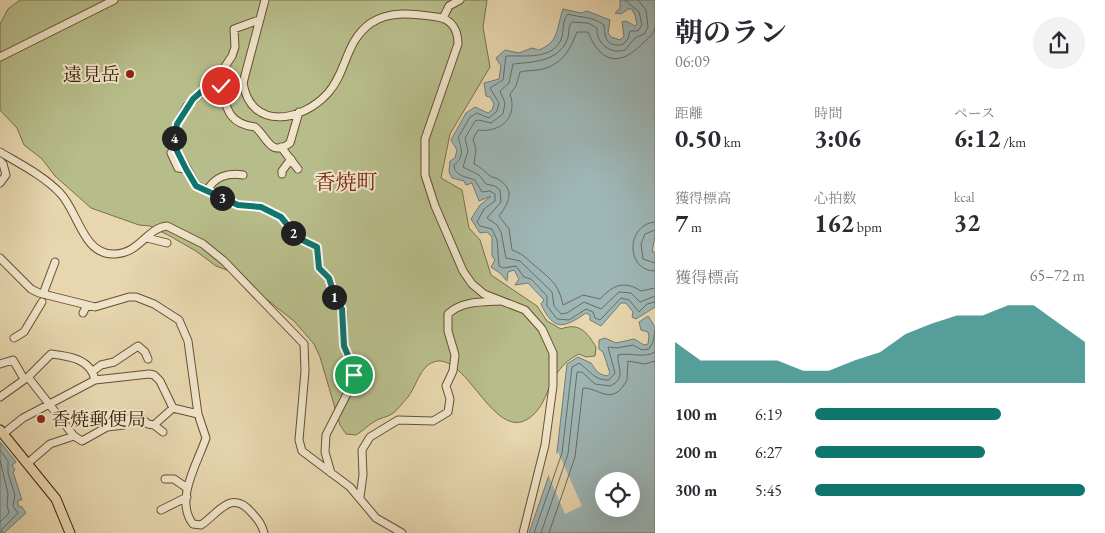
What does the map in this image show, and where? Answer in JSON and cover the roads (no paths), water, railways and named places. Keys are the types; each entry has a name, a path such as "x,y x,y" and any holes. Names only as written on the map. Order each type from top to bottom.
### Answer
{"main road":[{"path":"2,432 28,462 61,508 70,533"}],"street":[{"path":"0,58 114,0"},
{"path":"265,0 244,74 244,92 251,104 266,115 283,118 299,112 327,94 337,80 354,38 372,22 392,15 419,14 443,18 456,31 458,44 425,138 425,175 435,206 463,271 477,289 484,294 525,310 542,330 553,353 553,386 545,445 524,533"},
{"path":"443,18 449,6 460,0"},
{"path":"259,20 234,30 234,51 218,77 193,99 177,124 174,145 196,186 238,205 261,207 281,217 298,238 317,247 319,268 329,278 336,301 342,309 344,346 354,375 351,386 326,435 325,452 331,473"},
{"path":"218,77 230,116 244,125 255,127 266,143 281,148 298,169"},
{"path":"281,148 292,140 299,112"},
{"path":"0,152 59,192 88,238 101,253 112,255 130,251 155,230 167,226 203,244 224,261 302,342 305,359 300,448 306,456 350,487 376,518 402,533"},
{"path":"171,153 178,168 186,169"},
{"path":"282,174 282,170 291,159"},
{"path":"0,161 4,164 6,175 0,183"},
{"path":"207,191 211,183 216,180 232,173 243,175"},
{"path":"147,238 167,243"},
{"path":"0,258 31,289 43,298 97,307 133,296 154,304 179,320 188,341 198,414 206,438 187,488 190,519 197,526 207,521 222,506 237,503 247,507 261,523 264,533"},
{"path":"14,338 24,332 43,298 56,262"},
{"path":"360,497 363,476 362,450 370,436 398,420 433,422 448,412 450,399 446,386 453,372 456,355 448,331 448,314 456,306 504,301"},
{"path":"83,313 86,305"},
{"path":"93,371 102,365 114,362 138,346 145,352 148,359"},
{"path":"0,397 26,378 51,354 76,358 93,371 95,380"},
{"path":"0,364 13,360 74,436 82,441 87,440 107,427 124,425 136,416 163,432"},
{"path":"2,432 23,418 95,380 154,375 160,381 173,408"},
{"path":"173,408 198,414"},
{"path":"154,425 173,408"},
{"path":"28,462 50,444 74,436"},
{"path":"165,479 174,479 187,488"},
{"path":"161,510 187,497"}],"water":[{"path":"620,0 655,0 655,236 652,252 655,252 655,307 636,319 632,317 633,312 626,303 621,303 601,326 590,320 590,315 586,313 572,322 560,325 550,319 541,304 544,300 528,283 515,285 519,279 514,270 508,272 507,281 491,267 495,260 492,256 492,237 487,232 480,233 471,219 480,205 491,196 479,201 472,183 466,185 464,181 452,178 449,172 450,161 455,158 457,150 451,140 466,113 475,107 488,113 492,110 494,104 490,97 486,96 484,83 499,79 501,66 496,58 505,50 519,53 532,48 539,50 551,43 556,34 563,9 581,13 587,11 610,20 608,33 611,37 620,40 624,36 622,22 626,21 635,26 637,24 632,9 628,9 621,14 615,13 620,8"},
{"path":"648,316 655,327 655,533 529,533 557,452 567,364 578,357 591,363 599,373 607,376 610,373 603,352 599,349 599,340 605,338 616,343 634,339 644,345 648,344 648,332 641,330 639,322"},
{"path":"0,442 16,462 12,465 15,470 13,472 22,500 18,500 18,506 22,507 26,513 4,533 0,533"}],"place":[{"name":"遠見岳","path":"130,74"},
{"name":"香焼郵便局","path":"41,419"}],"district":[{"name":"香焼町","path":"346,181"}]}
